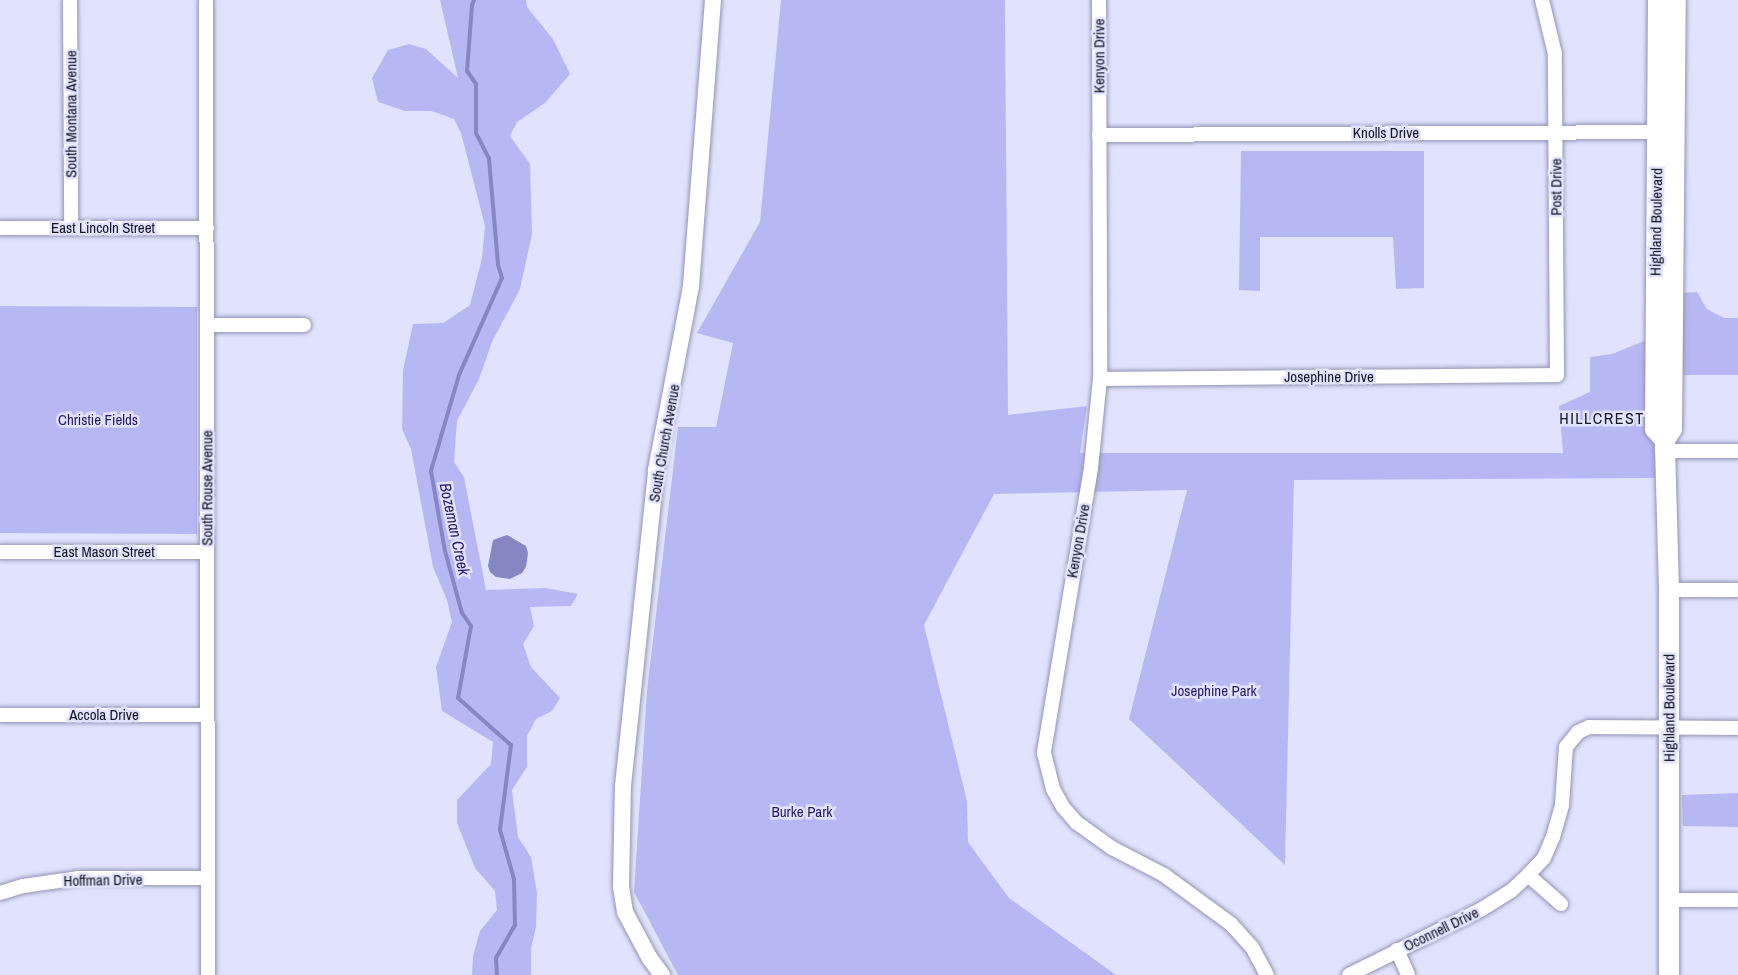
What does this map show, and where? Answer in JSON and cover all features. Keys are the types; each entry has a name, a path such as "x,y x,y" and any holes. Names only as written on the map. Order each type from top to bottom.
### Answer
{"main road":[{"name":"Highland Boulevard","path":"1659,0 1666,132"},
{"name":"Highland Boulevard","path":"1669,975 1669,590 1665,446 1655,429 1666,132 1676,0"}],"street":[{"name":"South Montana Avenue","path":"70,0 72,228"},
{"name":"South Rouse Avenue","path":"206,0 208,975"},
{"name":"South Church Avenue","path":"662,975 649,957 625,912 621,887 622,786 656,470 691,286 713,0"},
{"name":"Kenyon Drive","path":"1099,0 1100,379 1091,468 1044,753 1053,789 1063,807 1077,823 1112,848 1164,875 1231,924 1252,947 1268,975"},
{"name":"Post Drive","path":"1542,0 1555,54 1557,375"},
{"name":"Knolls Drive","path":"1099,135 1666,132"},
{"name":"East Lincoln Street","path":"0,228 207,228"},
{"path":"207,325 304,325"},
{"name":"Josephine Drive","path":"1100,379 1557,375"},
{"path":"1665,446 1738,451"},
{"name":"East Mason Street","path":"0,552 207,552"},
{"path":"1669,590 1738,590"},
{"name":"Accola Drive","path":"0,715 207,715"},
{"name":"Oconnell Drive","path":"1349,975 1482,909 1511,891 1544,858 1562,805 1566,747 1572,737 1589,728 1669,728"},
{"path":"1669,728 1738,728"},
{"path":"1528,875 1561,904"},
{"name":"Hoffman Drive","path":"0,893 23,886 79,878 208,878"},
{"path":"1669,900 1738,900"},
{"path":"1397,950 1408,975"}],"green space":[{"path":"440,0 526,0 527,7 553,39 570,74 545,103 517,122 510,136 530,164 532,234 520,289 492,342 479,379 457,421 454,462 464,477 486,590 546,588 578,594 571,606 530,607 534,626 523,644 531,667 560,698 552,711 536,719 527,736 527,767 512,790 518,837 531,857 537,893 536,927 531,949 531,975 472,975 473,956 480,931 497,910 495,891 475,868 457,823 457,800 491,764 493,742 442,711 436,667 452,622 447,600 433,567 411,449 402,429 403,370 413,324 443,323 470,305 482,258 485,226 461,133 454,119 431,111 405,111 378,102 372,78 388,50 409,44 426,49 458,78"},
{"name":"Burke Park","path":"781,0 1005,0 1008,415 1087,406 1080,453 1563,453 1559,406 1590,392 1590,357 1612,354 1654,337 1656,478 1294,480 1285,865 1129,719 1187,490 994,494 924,625 967,801 968,842 1009,898 1116,975 678,975 634,892 647,691 678,427 716,427 733,343 697,333 760,222"},
{"path":"1241,151 1424,151 1424,288 1396,289 1393,237 1260,237 1260,291 1239,290"},
{"path":"1697,292 1707,309 1724,318 1738,318 1738,375 1680,375 1682,293"},
{"name":"Christie Fields","path":"0,306 197,307 197,534 0,533"},
{"path":"1738,793 1738,827 1683,826 1682,795"}],"shaded area":[{"path":"507,535 526,546 528,553 526,567 522,573 510,579 496,577 490,572 488,566 493,540"}],"waterway":[{"name":"Bozeman Creek","path":"474,0 467,71 476,84 476,133 489,159 498,265 502,278 459,375 431,471 445,551 462,613 471,626 458,698 511,745 500,830 514,879 515,925 496,958 497,975"}],"district":[{"name":"HILLCREST","path":"1602,418"}],"park label":[{"name":"Josephine Park","path":"1214,691"}]}
